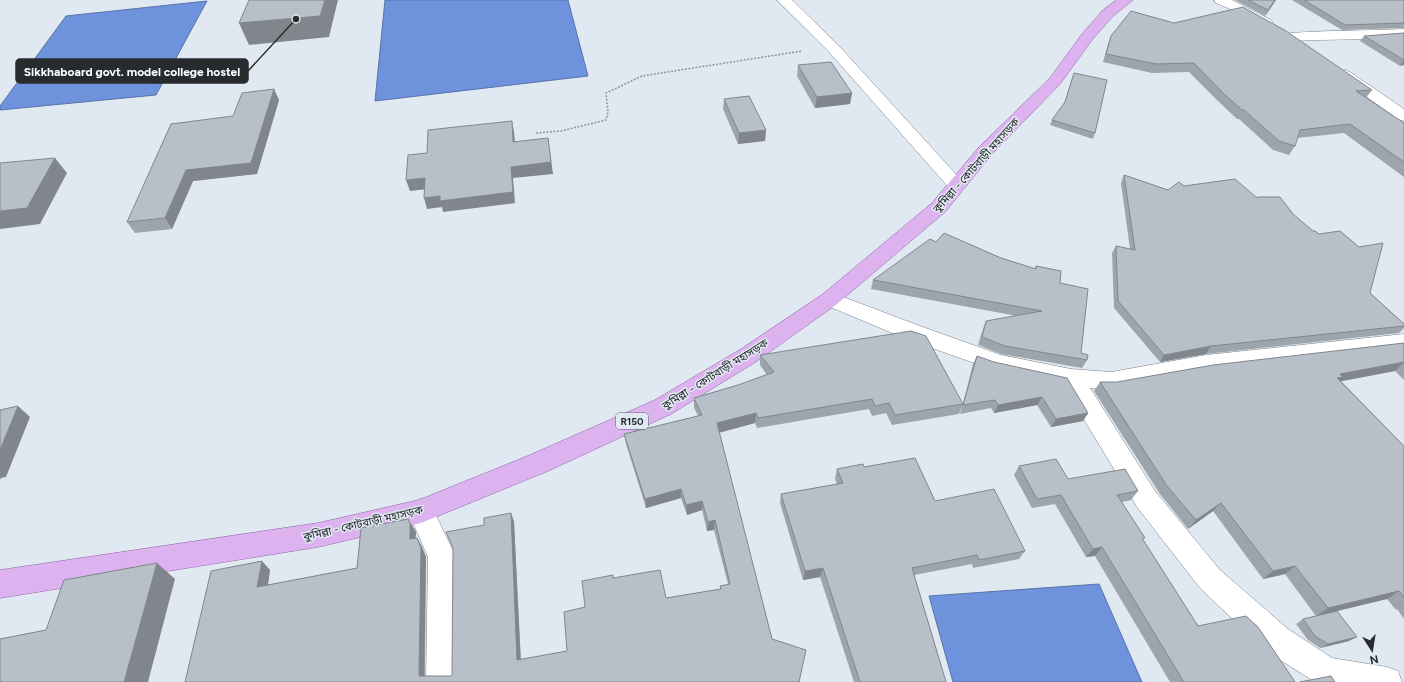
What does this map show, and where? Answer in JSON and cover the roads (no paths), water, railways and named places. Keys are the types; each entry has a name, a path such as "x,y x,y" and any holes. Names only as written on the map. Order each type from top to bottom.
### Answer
{"main road":[{"name":"কুমিল্লা - কোটবাড়ী মহাসড়ক","path":"0,584 318,535 421,512 539,463 663,407 749,355 830,299 939,207 985,151 1055,81 1087,37 1103,19 1126,0"}],"street":[{"path":"784,0 831,47 957,186"},
{"path":"1221,0 1240,8 1292,37 1310,50"},
{"path":"1292,37 1323,34 1360,36 1404,33"},
{"path":"1335,68 1404,116"},
{"path":"830,299 912,332 999,362 1071,378 1111,381 1206,364 1404,342"},
{"path":"1071,378 1146,499 1210,579 1277,640 1327,672 1387,682"},
{"path":"421,512 442,557 441,682"}],"water":[{"path":"385,0 568,0 588,76 375,101"},
{"path":"207,1 156,95 0,110 0,106 66,16"},
{"path":"1099,584 1142,682 953,682 929,596"}],"place":[{"name":"Sikkhaboard govt. model college hostel","path":"296,19"}]}
